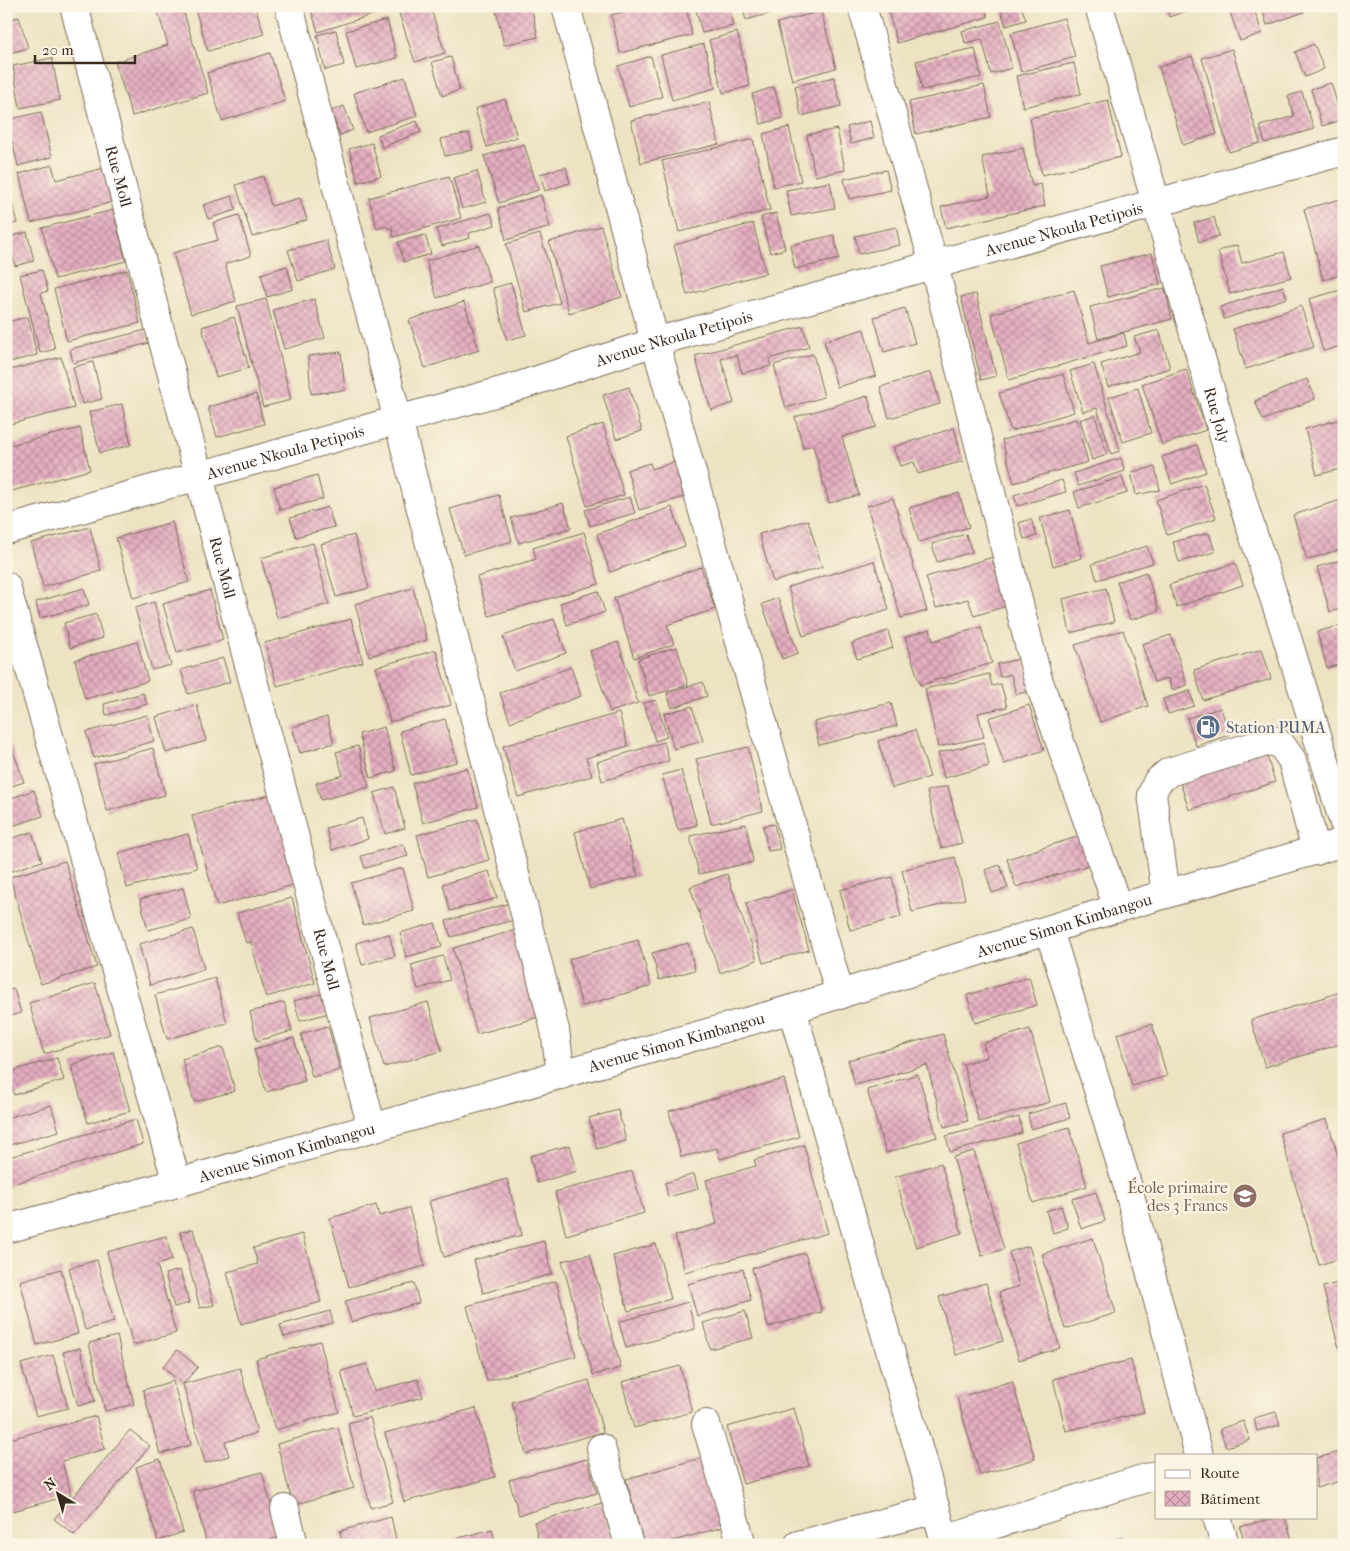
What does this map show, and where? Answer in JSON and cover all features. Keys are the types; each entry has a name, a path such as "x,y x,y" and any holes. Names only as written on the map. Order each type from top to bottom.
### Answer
{"street":[{"name":"Rue Moll","path":"74,6 372,1128"},
{"path":"289,6 555,1030 561,1075"},
{"path":"566,6 655,342 840,995"},
{"path":"862,6 934,264 1037,676 1118,908"},
{"name":"Rue Joly","path":"1099,6 1246,513 1284,628 1344,823"},
{"name":"Avenue Nkoula Petipois","path":"6,530 516,387 655,342 1344,151"},
{"path":"6,586 177,1183"},
{"path":"1166,894 1152,794 1157,782 1169,772 1273,740 1282,746 1292,760 1316,851"},
{"name":"Avenue Simon Kimbangou","path":"6,1229 177,1183 792,1009 1118,908 1344,842"},
{"path":"1050,930 1127,1184 1199,1454"},
{"path":"792,1009 945,1542 1155,1475"},
{"path":"706,1424 742,1545"},
{"path":"601,1448 629,1545"},
{"path":"285,1509 294,1545"},
{"path":"798,1545 936,1509"},
{"path":"1217,1518 1225,1545"}],"building":[{"path":"156,6 182,6 208,93 132,116 115,62 168,45"},
{"path":"194,6 255,6 264,34 208,51"},
{"path":"310,6 430,6 445,53 415,62 397,7 318,32"},
{"path":"495,6 531,6 538,37 504,45"},
{"path":"648,6 686,6 692,35 620,53 611,15"},
{"path":"695,6 729,6 733,26 702,33"},
{"path":"742,6 769,6 771,13 746,20"},
{"path":"778,6 794,6 794,7 780,11"},
{"path":"887,6 985,6 988,17 897,43"},
{"path":"1000,6 1021,6 1026,20 1006,26"},
{"path":"1166,6 1199,6 1199,7 1169,17"},
{"path":"1228,6 1253,6 1262,33 1240,41"},
{"path":"1261,6 1302,6 1304,12 1267,25"},
{"path":"821,11 836,68 792,80 777,23"},
{"path":"19,17 28,48 6,54 6,20"},
{"path":"1064,18 1075,57 1021,72 1011,33"},
{"path":"387,20 397,58 356,69 346,31"},
{"path":"1000,21 1012,68 991,74 982,39 965,43 962,31"},
{"path":"336,30 344,65 325,70 317,35"},
{"path":"737,32 750,86 723,93 709,40"},
{"path":"704,44 715,88 672,100 661,55"},
{"path":"1314,44 1324,69 1305,77 1295,52"},
{"path":"975,48 981,77 922,90 916,61"},
{"path":"1232,49 1260,143 1229,152 1202,58"},
{"path":"270,53 285,101 222,121 207,73"},
{"path":"651,56 662,97 629,107 618,66"},
{"path":"1192,56 1217,134 1183,145 1159,67"},
{"path":"451,57 460,90 442,96 432,62"},
{"path":"52,58 60,100 20,108 13,66"},
{"path":"1074,63 1081,94 1023,107 1016,76"},
{"path":"405,77 417,116 366,132 354,93"},
{"path":"834,77 841,106 801,116 795,86"},
{"path":"1331,83 1342,120 1322,126 1311,89"},
{"path":"984,85 991,117 916,134 909,102"},
{"path":"774,87 783,118 761,124 752,94"},
{"path":"1302,92 1314,129 1265,143 1260,126 1294,116 1288,96"},
{"path":"505,99 517,137 487,147 475,109"},
{"path":"1108,100 1121,157 1042,175 1030,118"},
{"path":"709,102 719,144 641,163 631,120"},
{"path":"344,106 353,130 340,135 331,111"},
{"path":"41,112 52,157 18,166 7,120"},
{"path":"417,121 421,132 382,147 378,135"},
{"path":"870,121 874,138 851,144 847,127"},
{"path":"789,127 801,181 774,187 763,134"},
{"path":"837,129 845,170 815,176 807,135"},
{"path":"469,133 473,150 445,156 441,139"},
{"path":"753,139 770,210 679,232 662,161"},
{"path":"372,143 381,176 358,182 349,149"},
{"path":"524,144 538,190 499,203 484,156"},
{"path":"1023,148 1032,186 1041,184 1045,206 946,228 941,207 990,196 982,157"},
{"path":"52,165 56,180 108,167 117,201 31,223 19,174"},
{"path":"566,167 570,183 545,191 540,174"},
{"path":"886,170 891,190 849,199 844,179"},
{"path":"477,171 486,202 462,209 453,178"},
{"path":"263,176 271,206 300,198 307,220 252,237 236,185"},
{"path":"449,176 461,218 394,237 392,228 388,229 387,226 377,229 369,198"},
{"path":"830,182 835,208 791,216 786,190"},
{"path":"6,190 9,190 17,223 6,226"},
{"path":"541,195 550,227 506,240 498,208"},
{"path":"232,196 236,210 208,219 203,205"},
{"path":"1344,198 1344,274 1323,280 1304,209"},
{"path":"113,210 126,261 55,279 42,228"},
{"path":"491,213 495,225 469,233 470,238 442,246 436,229"},
{"path":"776,213 785,249 770,253 761,217"},
{"path":"239,215 251,256 225,264 236,301 191,314 173,253 218,240 213,223"},
{"path":"1214,217 1219,236 1199,242 1194,223"},
{"path":"753,223 766,273 687,295 674,245"},
{"path":"601,226 622,297 569,313 549,242"},
{"path":"896,227 900,245 859,254 855,236"},
{"path":"27,232 34,261 15,266 8,237"},
{"path":"540,234 560,303 526,312 506,244"},
{"path":"425,235 431,254 404,262 398,242"},
{"path":"834,235 839,259 795,269 790,245"},
{"path":"326,240 335,269 298,281 288,250"},
{"path":"479,245 490,282 437,298 426,261"},
{"path":"1237,245 1242,263 1284,252 1291,277 1230,294 1218,251"},
{"path":"1152,253 1160,284 1108,297 1100,266"},
{"path":"287,266 293,289 267,297 261,274"},
{"path":"42,270 48,291 41,293 55,349 40,353 20,275"},
{"path":"127,270 140,323 67,341 54,289"},
{"path":"511,283 526,335 507,340 493,288"},
{"path":"1283,286 1287,298 1224,319 1220,307"},
{"path":"1165,288 1172,319 1098,339 1090,307"},
{"path":"1344,289 1344,345 1323,351 1309,299"},
{"path":"1074,290 1089,343 1124,333 1127,346 1009,380 991,314"},
{"path":"976,294 996,376 981,380 961,297"},
{"path":"266,299 291,400 263,407 237,306"},
{"path":"314,299 325,338 284,349 273,310"},
{"path":"464,302 479,350 425,368 409,320"},
{"path":"1301,306 1314,347 1246,369 1233,329"},
{"path":"905,308 915,343 884,352 874,317"},
{"path":"28,317 37,355 6,363 6,322"},
{"path":"234,317 249,368 216,377 202,327"},
{"path":"803,326 809,347 769,359 771,366 742,373 737,355 721,359 734,403 711,410 695,356"},
{"path":"864,329 876,376 837,387 824,341"},
{"path":"146,330 149,343 73,363 70,349"},
{"path":"1159,330 1170,368 1108,387 1101,364 1140,352 1134,337"},
{"path":"341,352 345,390 311,394 308,356"},
{"path":"813,354 824,397 786,408 774,365"},
{"path":"61,357 74,408 6,425 6,371"},
{"path":"93,362 102,399 82,404 73,367"},
{"path":"1094,364 1120,451 1111,454 1097,408 1083,412 1070,371"},
{"path":"1186,369 1206,430 1162,445 1142,384"},
{"path":"931,372 940,404 889,418 880,387"},
{"path":"1063,374 1074,412 1011,431 999,393"},
{"path":"1307,379 1315,399 1263,420 1255,401"},
{"path":"629,387 642,431 616,439 603,395"},
{"path":"1138,388 1151,433 1123,442 1109,397"},
{"path":"256,394 264,424 217,437 208,407"},
{"path":"868,396 876,427 842,437 859,495 829,503 813,445 803,448 795,417"},
{"path":"122,404 131,445 100,453 89,412"},
{"path":"1095,415 1107,455 1092,460 1080,420"},
{"path":"1076,419 1088,462 1014,483 1002,440"},
{"path":"1341,419 1344,429 1344,468 1317,475 1305,429"},
{"path":"603,424 624,495 587,506 566,436"},
{"path":"80,428 90,470 8,492 6,446"},
{"path":"954,428 963,461 918,474 914,462 900,466 893,447"},
{"path":"1197,445 1206,472 1172,484 1162,457"},
{"path":"1121,458 1125,471 1078,486 1074,473"},
{"path":"674,462 684,497 639,510 627,470 650,463 652,469"},
{"path":"1155,467 1160,490 1136,495 1131,472"},
{"path":"317,475 323,499 280,510 274,487"},
{"path":"1122,477 1127,493 1079,508 1074,492"},
{"path":"1062,480 1066,492 1017,506 1014,495"},
{"path":"1204,484 1216,518 1167,535 1156,500"},
{"path":"959,493 969,527 919,542 909,508"},
{"path":"499,495 512,541 464,555 450,509"},
{"path":"630,497 635,513 590,526 585,510"},
{"path":"893,498 927,611 901,618 867,506"},
{"path":"1344,499 1344,548 1307,560 1293,515"},
{"path":"563,503 571,528 519,543 511,518"},
{"path":"328,507 334,527 296,537 290,518"},
{"path":"672,507 685,546 610,572 597,534"},
{"path":"1070,510 1082,558 1053,566 1040,518"},
{"path":"1031,519 1037,536 1024,539 1019,523"},
{"path":"808,520 822,567 773,582 759,534"},
{"path":"172,522 189,582 133,598 116,538"},
{"path":"90,527 101,571 43,587 31,543"},
{"path":"584,532 599,584 489,616 477,577 536,559 533,548"},
{"path":"1209,533 1215,552 1179,562 1173,542"},
{"path":"966,534 972,552 937,562 932,544"},
{"path":"354,535 369,588 336,597 321,544"},
{"path":"313,543 329,604 277,618 261,558"},
{"path":"1147,546 1153,563 1097,580 1092,564"},
{"path":"993,557 1007,606 974,616 968,599 936,608 926,577"},
{"path":"1344,559 1344,608 1330,612 1317,567"},
{"path":"874,561 889,610 803,636 788,587"},
{"path":"1235,563 1243,585 1177,607 1169,585"},
{"path":"701,567 715,609 667,625 674,644 634,658 614,598"},
{"path":"1146,572 1159,611 1130,620 1117,582"},
{"path":"84,588 89,605 40,618 36,602"},
{"path":"413,588 427,640 369,656 355,604"},
{"path":"1106,588 1114,622 1070,633 1063,599"},
{"path":"210,590 223,640 177,653 163,604"},
{"path":"598,591 605,612 567,625 560,603"},
{"path":"778,598 798,653 782,659 762,604"},
{"path":"154,602 171,665 152,670 135,608"},
{"path":"96,614 103,638 70,648 64,623"},
{"path":"351,619 363,662 277,686 265,643"},
{"path":"554,619 566,653 515,671 503,636"},
{"path":"1344,624 1344,663 1327,668 1317,632"},
{"path":"981,627 992,663 920,685 905,637 930,629 933,641"},
{"path":"1123,630 1148,706 1100,722 1075,645"},
{"path":"888,631 893,648 857,659 852,643"},
{"path":"1171,635 1187,685 1172,690 1168,678 1154,682 1142,644"},
{"path":"137,642 148,681 85,699 75,660"},
{"path":"618,642 638,703 610,712 590,651"},
{"path":"677,647 688,685 649,696 638,659"},
{"path":"1262,649 1271,679 1203,700 1194,670"},
{"path":"436,650 451,705 390,722 376,667"},
{"path":"223,658 230,682 188,694 181,670"},
{"path":"1024,658 1032,691 1016,694 1011,674 1000,677 997,664"},
{"path":"571,667 581,696 510,722 500,693"},
{"path":"989,674 992,686 1001,684 1007,707 978,713 984,737 938,747 925,689"},
{"path":"703,682 707,696 672,708 667,693"},
{"path":"1190,691 1194,706 1168,714 1163,699"},
{"path":"143,693 147,704 106,715 104,704"},
{"path":"656,700 667,737 655,741 644,703"},
{"path":"891,703 897,726 819,745 814,722"},
{"path":"197,705 206,741 166,753 156,717"},
{"path":"1029,705 1044,750 1004,764 989,718"},
{"path":"692,706 703,741 674,749 664,714"},
{"name":"Station PUMA","path":"1221,708 1229,735 1196,746 1187,718"},
{"path":"619,713 628,746 586,758 592,776 518,797 503,746"},
{"path":"147,715 154,741 94,758 86,732"},
{"path":"327,717 334,743 300,753 292,727"},
{"path":"445,719 457,762 411,775 400,731"},
{"path":"384,727 396,771 371,778 359,734"},
{"path":"915,730 930,777 892,788 878,741"},
{"path":"6,731 24,782 6,788"},
{"path":"1260,735 1275,782 1189,810 1174,763"},
{"path":"664,742 669,761 602,781 597,762"},
{"path":"984,742 989,766 944,778 938,753"},
{"path":"358,746 369,787 321,800 316,783 343,775 336,752"},
{"path":"748,747 763,811 711,824 696,759"},
{"path":"153,748 165,795 107,811 94,764"},
{"path":"467,768 478,807 423,823 412,783"},
{"path":"681,770 697,825 678,830 662,775"},
{"path":"948,786 962,843 941,848 927,791"},
{"path":"394,787 405,828 385,834 374,793"},
{"path":"34,790 43,816 6,828 6,800"},
{"path":"273,794 297,884 217,906 192,816"},
{"path":"362,818 368,839 332,850 326,828"},
{"path":"477,819 489,860 428,877 417,835"},
{"path":"622,819 638,876 590,889 575,832"},
{"path":"746,824 753,862 699,874 690,836"},
{"path":"774,824 780,849 768,851 763,826"},
{"path":"32,832 42,861 6,873 6,840"},
{"path":"188,834 197,868 127,888 118,853"},
{"path":"1080,836 1089,865 1016,887 1007,859"},
{"path":"404,844 408,856 365,868 361,856"},
{"path":"955,857 965,899 912,912 902,870"},
{"path":"65,861 97,967 41,984 10,877"},
{"path":"1000,865 1008,888 992,893 985,870"},
{"path":"403,868 414,911 363,925 351,883"},
{"path":"489,871 497,898 450,911 443,884"},
{"path":"727,874 757,960 720,973 690,887"},
{"path":"892,877 901,917 850,930 840,890"},
{"path":"183,888 191,919 148,930 140,899"},
{"path":"792,890 809,950 763,963 746,903"},
{"path":"292,898 315,983 266,997 251,942 246,943 237,913"},
{"path":"510,903 514,920 451,937 446,921"},
{"path":"435,923 442,947 406,957 400,933"},
{"path":"193,929 204,969 150,985 139,944"},
{"path":"519,929 543,1016 477,1034 453,948"},
{"path":"389,934 395,956 362,965 356,943"},
{"path":"638,940 651,986 582,1006 569,959"},
{"path":"688,943 695,970 659,980 652,953"},
{"path":"443,956 450,980 418,989 411,965"},
{"path":"1029,977 1037,1005 975,1023 967,995"},
{"path":"215,978 227,1023 167,1039 155,995"},
{"path":"95,983 110,1034 44,1054 29,1003"},
{"path":"14,989 21,1013 6,1017 6,991"},
{"path":"1344,991 1344,1043 1265,1067 1251,1020"},
{"path":"324,993 329,1013 300,1021 294,1001"},
{"path":"284,1002 292,1031 257,1041 250,1012"},
{"path":"428,1002 442,1051 384,1067 370,1018"},
{"path":"1152,1024 1167,1076 1132,1086 1117,1034"},
{"path":"328,1026 340,1070 312,1077 301,1034"},
{"path":"1030,1029 1050,1102 979,1122 963,1064 987,1057 983,1043"},
{"path":"943,1034 968,1121 944,1127 927,1065 855,1085 848,1060"},
{"path":"294,1038 305,1081 266,1092 254,1049"},
{"path":"223,1047 235,1091 194,1102 182,1059"},
{"path":"113,1052 130,1111 88,1123 71,1065"},
{"path":"57,1058 64,1080 14,1095 8,1072"},
{"path":"918,1074 937,1137 886,1153 867,1090"},
{"path":"784,1079 799,1137 720,1159 717,1148 681,1157 669,1111"},
{"path":"1066,1103 1070,1118 1031,1129 1028,1114"},
{"path":"51,1105 59,1131 6,1146 6,1118"},
{"path":"618,1110 626,1141 597,1149 589,1118"},
{"path":"1019,1117 1022,1133 950,1152 946,1136"},
{"path":"136,1119 143,1144 6,1186 6,1158"},
{"path":"1327,1119 1344,1176 1344,1257 1319,1265 1280,1133"},
{"path":"1069,1127 1087,1186 1033,1203 1016,1143"},
{"path":"570,1145 577,1171 537,1183 530,1156"},
{"path":"804,1145 828,1233 685,1272 675,1236 717,1224 706,1180 756,1166 754,1160"},
{"path":"974,1151 1004,1249 982,1256 953,1157"},
{"path":"941,1163 962,1233 916,1247 895,1177"},
{"path":"632,1171 644,1213 566,1235 555,1192"},
{"path":"694,1174 698,1189 668,1197 665,1183"},
{"path":"507,1179 522,1235 444,1257 429,1201"},
{"path":"1096,1192 1105,1221 1081,1229 1072,1199"},
{"path":"376,1205 379,1216 409,1208 425,1266 349,1287 330,1218"},
{"path":"1061,1206 1068,1228 1053,1233 1046,1211"},
{"path":"193,1229 214,1305 200,1308 180,1232"},
{"path":"302,1234 321,1302 241,1324 227,1272 258,1264 253,1248"},
{"path":"166,1236 172,1260 157,1265 176,1333 133,1345 107,1252"},
{"path":"1093,1238 1116,1313 1065,1329 1042,1254"},
{"path":"544,1241 552,1274 483,1293 474,1260"},
{"path":"656,1244 671,1299 628,1311 613,1256"},
{"path":"1029,1246 1060,1348 1019,1360 999,1292 1019,1286 1009,1252"},
{"path":"805,1253 822,1312 768,1327 752,1268"},
{"path":"590,1254 621,1368 593,1375 562,1261"},
{"path":"97,1260 114,1322 85,1330 69,1268"},
{"path":"61,1269 78,1334 37,1345 20,1281"},
{"path":"743,1269 751,1300 697,1316 688,1284"},
{"path":"180,1270 189,1303 174,1307 165,1274"},
{"path":"556,1281 576,1356 487,1381 467,1306"},
{"path":"1344,1281 1344,1364 1343,1364 1323,1287"},
{"path":"414,1283 419,1303 351,1322 345,1301"},
{"path":"986,1283 1003,1341 956,1355 939,1297"},
{"path":"688,1302 695,1329 626,1348 619,1322"},
{"path":"330,1311 333,1323 284,1337 280,1325"},
{"path":"745,1311 753,1338 710,1349 703,1323"},
{"path":"117,1336 134,1404 105,1411 89,1343"},
{"path":"320,1341 339,1412 275,1430 256,1359"},
{"path":"80,1348 95,1401 78,1406 63,1352"},
{"path":"177,1350 198,1367 183,1384 163,1367"},
{"path":"53,1355 68,1408 36,1416 21,1364"},
{"path":"1131,1360 1144,1412 1066,1431 1053,1379"},
{"path":"367,1364 374,1391 418,1379 423,1397 353,1416 341,1371"},
{"path":"680,1366 692,1412 634,1428 622,1382"},
{"path":"240,1368 257,1433 225,1442 229,1456 205,1463 183,1384"},
{"path":"589,1380 603,1432 526,1454 512,1402"},
{"path":"173,1381 191,1445 160,1454 143,1390"},
{"path":"1012,1381 1035,1459 980,1475 957,1398"},
{"path":"476,1408 495,1477 404,1502 385,1433"},
{"path":"794,1408 809,1466 743,1484 727,1427"},
{"path":"1276,1412 1280,1425 1257,1431 1254,1418"},
{"path":"96,1416 105,1449 62,1461 71,1495 9,1512 6,1503 6,1440"},
{"path":"370,1417 393,1502 371,1508 348,1423"},
{"path":"1243,1421 1250,1440 1226,1447 1220,1429"},
{"path":"338,1427 354,1488 293,1505 277,1444"},
{"path":"130,1430 150,1446 74,1535 54,1519"},
{"path":"1344,1451 1344,1480 1318,1487 1318,1458"},
{"path":"708,1456 727,1526 658,1545 644,1545 626,1479"},
{"path":"160,1459 183,1532 158,1541 136,1467"},
{"path":"587,1459 597,1493 519,1515 509,1480"},
{"path":"262,1472 280,1537 252,1545 207,1545 193,1491"},
{"path":"602,1503 614,1545 540,1545 534,1522"},
{"path":"391,1517 397,1543 391,1545 343,1545 340,1531"},
{"path":"1273,1518 1285,1518 1292,1540 1274,1545 1245,1545 1240,1527"},
{"path":"492,1529 496,1545 437,1545 437,1544"},
{"path":"1123,1537 1125,1545 1098,1545 1098,1544"}],"place":[{"name":"Station PUMA","path":"1208,727"},
{"name":"École primaire des 3 Francs","path":"1245,1196"}]}
